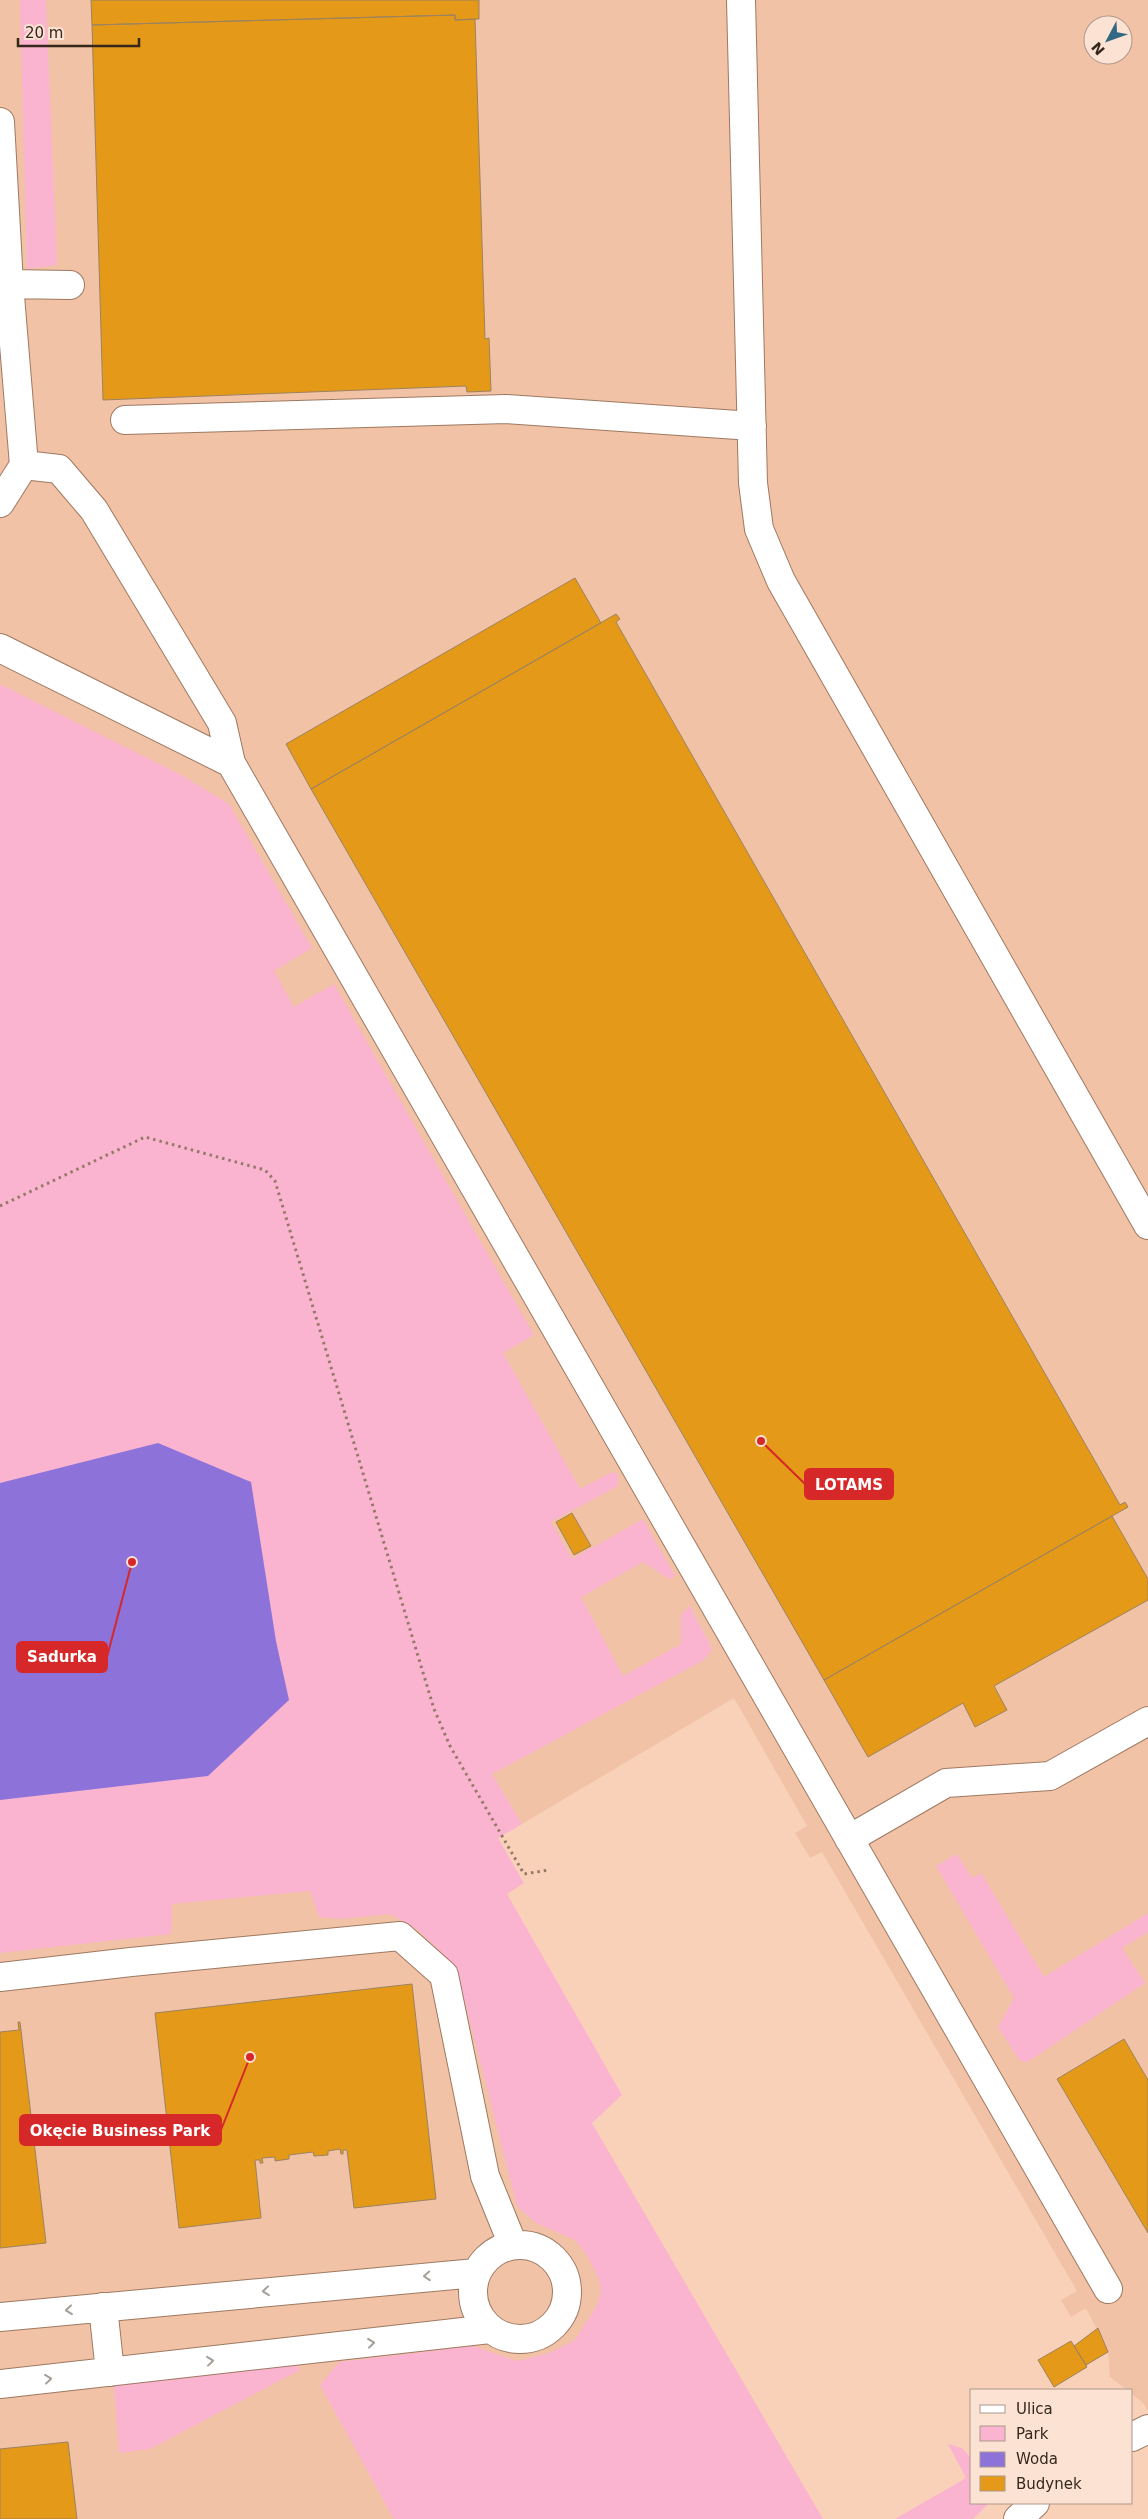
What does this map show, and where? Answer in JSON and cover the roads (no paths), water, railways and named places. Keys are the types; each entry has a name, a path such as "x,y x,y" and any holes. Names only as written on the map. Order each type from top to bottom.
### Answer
{"lane":[{"path":"741,0 753,483 759,529 781,581 1148,1224"},
{"path":"0,122 9,284 24,464 0,503"},
{"path":"9,284 70,285"},
{"path":"125,420 506,409 752,426"},
{"path":"24,464 59,469 94,510 222,723 231,763 1108,2289"},
{"path":"0,648 231,763"},
{"path":"849,1839 946,1783 1050,1776 1148,1721"},
{"path":"0,1977 131,1962 400,1936 444,1975 485,2176 513,2245"},
{"path":"513,2245 529,2245 544,2251 556,2262 564,2275 567,2291 566,2306 553,2325 534,2337 518,2340 503,2337 490,2329 480,2318 473,2304 472,2288 476,2273 485,2259 498,2250 513,2245"},
{"path":"0,2317 476,2273"},
{"path":"103,2307 110,2372"},
{"path":"0,2384 490,2329"},
{"path":"1133,2436 1148,2429"},
{"path":"1018,2519 1034,2504"}],"water":[{"path":"158,1443 251,1482 276,1641 289,1700 208,1776 0,1800 0,1483"}],"place":[{"name":"LOTAMS","path":"761,1441"},
{"name":"Sadurka","path":"132,1562"},
{"name":"Okęcie Business Park","path":"250,2057"}]}
